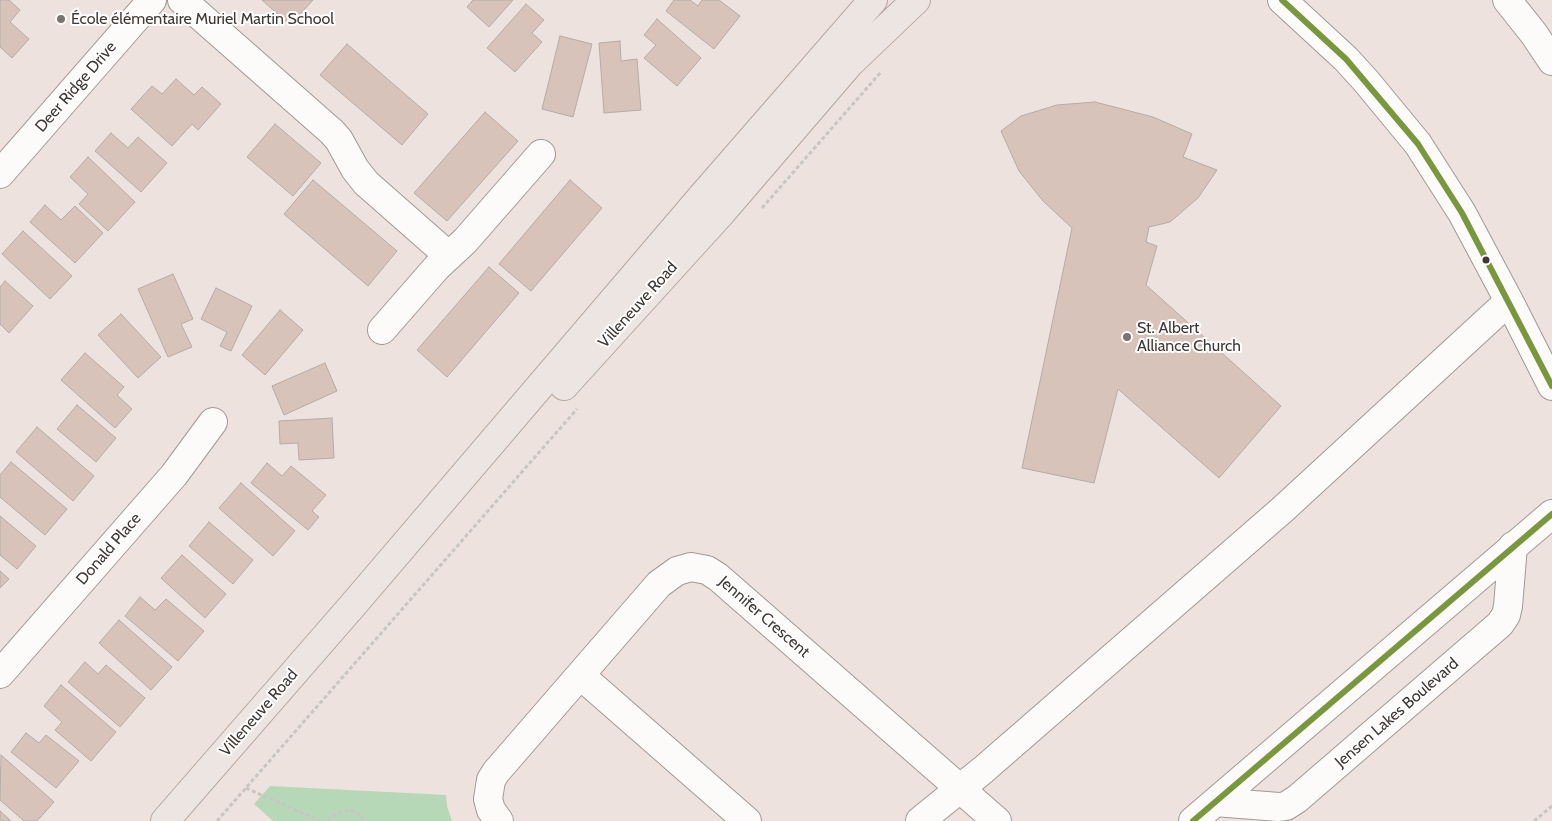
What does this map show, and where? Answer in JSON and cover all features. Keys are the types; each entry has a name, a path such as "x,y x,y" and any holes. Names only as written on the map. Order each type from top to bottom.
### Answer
{"main road":[{"name":"Villeneuve Road","path":"165,821 873,0"},
{"name":"Villeneuve Road","path":"353,605 475,482 722,212 850,63 916,0"}],"street":[{"name":"Deer Ridge Drive","path":"2,169 152,0"},
{"path":"182,0 339,140 355,169 366,183 449,256"},
{"path":"1282,0 1346,59 1418,144 1462,212 1552,386"},
{"path":"1507,0 1534,34 1552,61"},
{"path":"382,330 437,267 464,241 540,154"},
{"path":"920,821 983,770 1282,510 1509,301"},
{"name":"Donald Place","path":"0,674 174,474 213,422"},
{"path":"1193,821 1552,514"},
{"name":"Jensen Lakes Boulevard","path":"1215,802 1279,807 1286,806 1297,799 1500,624 1506,615 1508,606 1513,546"},
{"name":"Jennifer Crescent","path":"499,821 491,810 488,799 491,780 496,772 668,576 677,571 699,567 718,576 997,821"},
{"path":"580,675 747,821"}],"path":[{"path":"762,209 885,68"},
{"path":"217,821 579,407"},
{"path":"246,788 320,821"},
{"path":"1534,821 1552,806"},
{"path":"328,821 336,814 349,810 356,812 366,821"}],"green space":[{"path":"270,786 446,795 452,821 273,821 254,804"}],"building":[{"path":"0,0 9,0 20,10 10,22 29,39 12,58 0,47"},
{"path":"262,0 313,0 290,25"},
{"path":"473,0 513,0 489,27 467,7"},
{"path":"674,0 690,0 698,6 702,0 719,0 740,16 714,49 666,11"},
{"path":"526,4 544,20 532,33 542,42 515,72 487,48"},
{"path":"657,19 701,58 677,86 644,58 656,45 644,35"},
{"path":"560,36 592,44 573,117 542,109"},
{"path":"620,41 621,61 637,59 641,110 604,113 599,43"},
{"path":"347,44 428,114 402,145 320,75"},
{"path":"176,79 194,95 202,87 221,104 198,130 192,124 172,146 131,109 152,86 162,94"},
{"name":"St. Albert Alliance Church","path":"1095,102 1153,117 1192,134 1183,157 1217,170 1198,198 1170,222 1149,227 1146,242 1157,246 1146,285 1281,406 1219,478 1118,389 1094,483 1022,468 1072,228 1043,201 1019,171 1001,131 1021,116 1057,105"},
{"path":"485,112 518,141 447,221 414,193"},
{"path":"275,124 321,163 293,196 247,157"},
{"path":"111,133 128,148 138,137 167,163 141,192 95,151"},
{"path":"88,157 135,202 108,231 79,204 88,194 70,177"},
{"path":"313,180 397,251 368,286 284,214"},
{"path":"570,180 602,208 531,291 499,264"},
{"path":"45,205 61,220 75,206 103,233 75,263 30,222"},
{"path":"23,231 72,276 50,299 2,254"},
{"path":"489,267 519,293 447,377 417,350"},
{"path":"173,274 193,319 181,324 192,347 168,357 138,289"},
{"path":"5,281 33,306 9,333 0,324 0,287"},
{"path":"216,288 252,306 231,351 220,346 227,332 201,319"},
{"path":"280,310 303,330 265,375 242,355"},
{"path":"121,314 161,357 138,378 98,335"},
{"path":"85,353 124,387 117,395 132,409 115,428 61,380"},
{"path":"325,363 337,391 284,415 272,386"},
{"path":"77,405 116,438 96,462 57,429"},
{"path":"332,418 334,458 299,460 298,443 280,444 279,421"},
{"path":"37,427 94,476 73,501 16,452"},
{"path":"11,462 67,509 45,535 0,497 0,475"},
{"path":"267,463 282,476 291,466 326,495 312,511 319,517 308,530 251,483"},
{"path":"241,483 295,531 273,556 219,508"},
{"path":"0,516 36,546 17,569 0,555"},
{"path":"209,522 253,560 233,584 189,546"},
{"path":"182,555 226,594 205,618 161,578"},
{"path":"0,571 9,579 0,588"},
{"path":"140,597 155,610 166,599 204,631 178,661 125,616"},
{"path":"119,620 172,667 151,690 99,643"},
{"path":"85,662 98,674 106,665 145,698 120,727 68,682"},
{"path":"61,685 116,732 91,761 55,730 62,722 44,706"},
{"path":"26,733 39,743 46,735 79,761 56,788 11,752"},
{"path":"1,755 54,802 37,821 24,821 0,800"},
{"path":"0,811 11,821 0,821"}],"transit line":[{"path":"1282,0 1346,59 1418,144 1462,213 1552,386"},
{"path":"1193,821 1552,514"}],"place":[{"name":"École élémentaire Muriel Martin School","path":"61,19"},
{"name":"St. Albert Alliance Church","path":"1127,337"}]}
